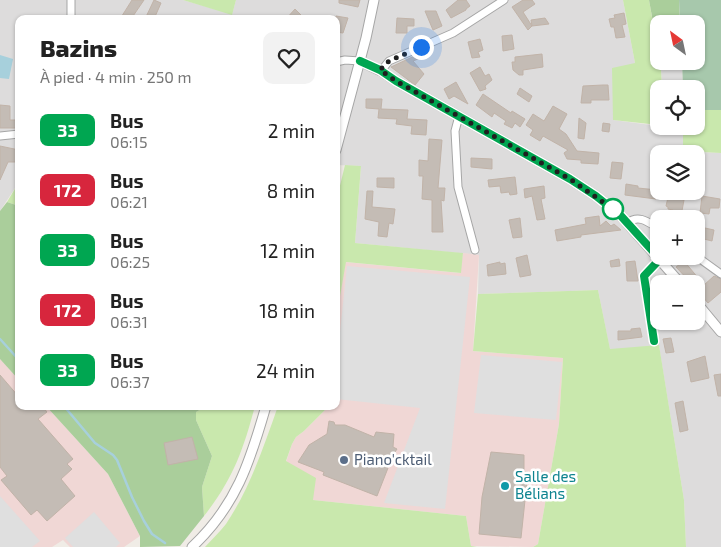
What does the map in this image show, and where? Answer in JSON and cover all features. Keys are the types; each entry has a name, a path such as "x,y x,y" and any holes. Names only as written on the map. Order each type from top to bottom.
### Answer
{"street":[{"path":"71,0 71,15"},
{"path":"340,135 374,0"},
{"path":"380,70 389,61 453,34 504,0"},
{"path":"340,61 360,61 380,70 396,81 570,179 608,205 627,222 650,248"},
{"path":"458,116 455,130 458,188 475,250"},
{"path":"0,136 15,134"},
{"path":"627,222 632,219 642,218 650,223"},
{"path":"705,262 721,274"},
{"path":"654,265 644,276 654,341"},
{"path":"665,265 673,275"},
{"path":"705,313 721,332"},
{"path":"192,547 217,518 237,489 250,460 265,410"}],"shaded area":[{"path":"0,0 183,0 232,14 236,0 623,0 635,63 613,120 650,125 650,135 683,135 683,145 650,145 650,200 705,200 705,152 721,153 721,547 686,547 684,500 659,346 610,350 598,290 478,294 479,255 355,243 361,166 340,165 340,15 15,15 15,188 0,211"},
{"path":"661,70 682,70 683,80 662,80"},
{"path":"463,253 479,255 473,351 563,358 559,424 538,544 533,547 471,546 466,516 313,500 286,462 296,437 325,410 340,410 340,295 345,262 460,273"},
{"name":"Piano'cktail","path":"347,266 470,277 445,509 384,503 420,408 340,399 340,332"},
{"path":"481,355 562,362 556,420 474,413"},
{"path":"0,359 15,376 15,410 50,410 108,474 140,536 124,547 70,547 63,540 52,547 0,547"},
{"path":"0,496 40,541 32,547 0,547"},
{"path":"94,512 120,543 116,547 73,547 65,538"}],"green space":[{"path":"183,0 236,0 232,15"},
{"path":"623,0 649,0 652,15 650,15 650,70 661,70 662,80 650,80 650,124 613,120 612,68 635,63"},
{"path":"649,0 679,0 680,15 652,15"},
{"path":"679,0 721,0 721,110 705,110 705,80 683,80 682,70 705,70 705,15 680,15"},
{"path":"705,110 721,110 721,153 705,152 705,145 683,145 683,135 705,135"},
{"path":"345,165 361,166 355,243 463,253 461,273 346,262 340,296 340,186"},
{"path":"15,189 15,205 7,202"},
{"path":"7,202 15,205 15,376 0,359 0,211"},
{"path":"598,290 610,349 659,345 684,500 686,547 533,547 538,544 559,424 563,358 473,351 478,294"},
{"path":"50,410 200,410 196,412 196,420 212,456 202,487 204,516 180,546 140,547 140,536 108,474"},
{"path":"200,410 254,410 246,437 230,477 204,516 202,487 212,456 196,420 196,412"},
{"path":"277,410 325,410 296,437 286,461 316,478 313,500 466,516 471,546 477,547 205,547 226,524 235,510 256,467"}],"water":[{"path":"0,55 13,59 9,79 0,78"}],"building":[{"path":"132,0 144,0 134,15 123,15"},
{"path":"154,0 161,3 156,15 147,15"},
{"path":"339,0 360,0 358,7 339,3"},
{"path":"458,0 466,0 470,6 451,18 446,10"},
{"path":"523,0 532,0 535,4 523,12 532,26 528,30 512,7"},
{"path":"295,9 301,15 290,15"},
{"path":"425,11 436,11 442,26 433,30"},
{"path":"624,13 626,24 622,25 625,37 616,38 614,27 611,27 609,19 615,18 614,15"},
{"path":"340,17 348,18 343,33 340,33"},
{"path":"397,18 414,19 414,26 407,26 407,33 396,33"},
{"path":"545,18 549,24 532,26 531,20"},
{"path":"512,35 514,49 503,51 502,36"},
{"path":"480,39 483,50 478,52 480,57 472,58 468,42"},
{"path":"421,53 423,57 413,61 424,74 415,85 391,67"},
{"path":"542,54 543,67 523,70 523,75 519,75 513,70 512,62 515,62 515,57"},
{"path":"480,67 485,76 489,74 492,80 485,86 486,89 480,91 470,73"},
{"path":"456,82 468,104 454,96 449,99 444,89"},
{"path":"608,85 609,100 591,100 591,103 581,103 583,86"},
{"path":"520,88 532,96 529,102 517,94"},
{"path":"483,94 511,113 512,111 525,119 520,127 515,123 512,128 504,124 506,121 494,113 492,117 476,105"},
{"path":"366,99 382,99 381,109 408,110 407,119 427,120 426,135 411,134 412,126 396,124 397,119 378,118 379,109 366,108"},
{"path":"0,105 10,106 10,120 15,120 15,128 0,128"},
{"path":"553,106 567,114 559,129 566,134 577,151 599,153 598,164 581,163 581,160 567,159 564,153 568,150 543,136 540,141 530,135 533,130 526,125 533,114 544,121"},
{"path":"579,118 586,123 584,139 578,138"},
{"path":"603,123 610,124 609,132 602,131"},
{"path":"429,139 442,140 438,188 445,188 444,201 441,200 443,232 432,232 432,200 422,199 423,176 419,176 419,160 428,161"},
{"path":"0,146 15,149 15,162 8,162 0,180"},
{"path":"471,158 492,159 492,169 471,167"},
{"path":"612,162 623,163 621,179 610,178"},
{"path":"515,177 517,194 501,193 500,186 489,187 488,180"},
{"path":"377,178 394,178 394,188 377,187"},
{"path":"626,184 650,189 650,198 625,195"},
{"path":"544,186 545,198 541,199 545,219 537,220 532,196 525,198 524,189"},
{"path":"367,191 373,191 372,207 395,209 393,224 389,223 387,237 378,236 379,222 365,219"},
{"path":"705,196 720,199 719,208 710,208 709,214 705,214 705,210 700,210 702,200 705,200"},
{"path":"667,200 684,200 682,210 668,209 666,206"},
{"path":"599,216 600,226 606,221 611,226 614,224 621,230 581,235 581,237 557,241 555,230 586,224 585,218"},
{"path":"520,218 522,237 513,238 509,220"},
{"path":"705,228 714,230 712,241 705,239"},
{"path":"527,255 531,275 520,277 516,258"},
{"path":"619,259 620,266 611,267 610,261"},
{"path":"635,261 638,281 627,281 626,262"},
{"path":"500,262 500,264 505,263 506,274 488,276 487,265"},
{"path":"679,265 687,265 696,275 684,275 676,267"},
{"path":"714,276 721,279 721,292 708,303 705,300 705,284"},
{"path":"640,328 642,337 618,340 618,331 631,331 631,329"},
{"path":"671,338 674,352 666,353 663,339"},
{"path":"705,356 709,378 691,382 687,362"},
{"path":"721,374 721,396 718,396 714,375"},
{"path":"0,375 15,392 15,410 45,410 47,412 38,419 73,459 67,464 72,469 61,479 75,496 47,521 37,510 31,515 1,480 7,476 0,467"},
{"path":"683,401 688,430 680,432 675,403"},
{"name":"Piano'cktail","path":"329,421 334,422 335,425 345,425 374,437 376,432 394,434 393,447 397,449 393,455 391,454 386,467 388,468 377,496 323,475 324,472 298,462 309,445 327,434"},
{"path":"192,437 198,459 168,465 164,443"},
{"name":"Salle des Bélians","path":"491,452 524,455 524,472 528,472 521,538 479,534 482,497"}],"waterway":[{"path":"0,339 15,356"},
{"path":"67,410 95,443 113,455 117,460 144,521 152,534 165,543"}],"bus line":[{"name":"33","path":"360,61 380,70 504,143 570,179 596,196 621,216 660,259 644,276 654,341"}],"place":[{"name":"Piano'cktail","path":"344,460"},
{"name":"Salle des Bélians","path":"505,486"}],"route":[{"path":"421,47 389,61 380,70 504,143 570,179 613,209"}]}
